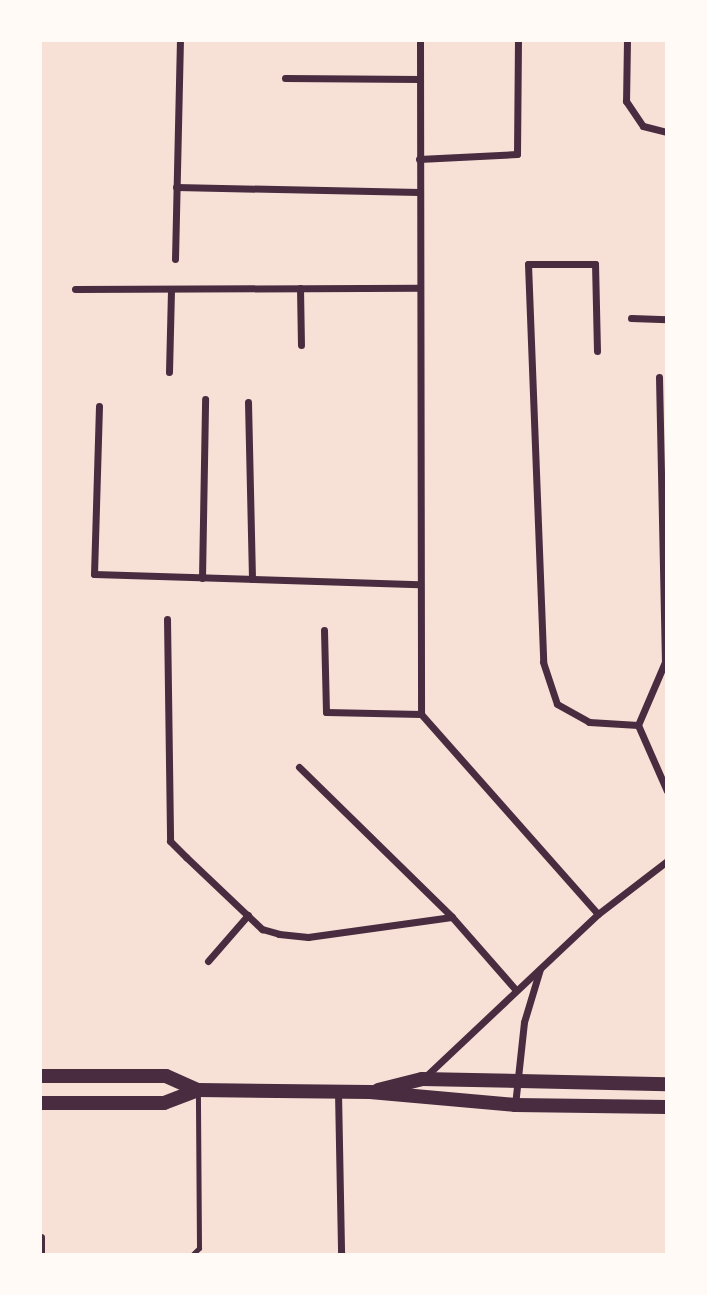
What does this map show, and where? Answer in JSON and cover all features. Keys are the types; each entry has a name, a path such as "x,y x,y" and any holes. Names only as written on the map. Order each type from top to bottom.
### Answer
{"main road":[{"path":"40,1076 166,1076 198,1090"},
{"path":"370,1092 422,1079 518,1084 667,1084"},
{"path":"40,1103 164,1103 198,1090 370,1092 418,1100 515,1105 667,1107"}],"street":[{"path":"175,259 180,40"},
{"path":"419,40 421,714 598,914"},
{"path":"419,159 517,154 518,40"},
{"path":"626,40 626,101 643,126 667,132"},
{"path":"285,78 419,79"},
{"path":"176,187 419,192"},
{"path":"597,351 595,264 528,264 543,662 557,704 589,722 638,725"},
{"path":"300,288 301,345"},
{"path":"75,289 419,288"},
{"path":"169,372 171,289"},
{"path":"631,318 667,319"},
{"path":"659,377 665,662 638,725 667,791"},
{"path":"202,578 205,399"},
{"path":"248,402 252,579"},
{"path":"99,407 94,574 419,584"},
{"path":"167,619 170,841 262,929 308,937 452,918"},
{"path":"324,630 326,712 421,714"},
{"path":"299,766 452,918 515,989"},
{"path":"418,1100 422,1079 515,989 598,914 667,861"},
{"path":"208,961 248,915"},
{"path":"515,1105 524,1022 540,968"},
{"path":"338,1092 341,1255"},
{"path":"41,1237 41,1255"}],"lane":[{"path":"192,1255 199,1248 198,1090"}]}
